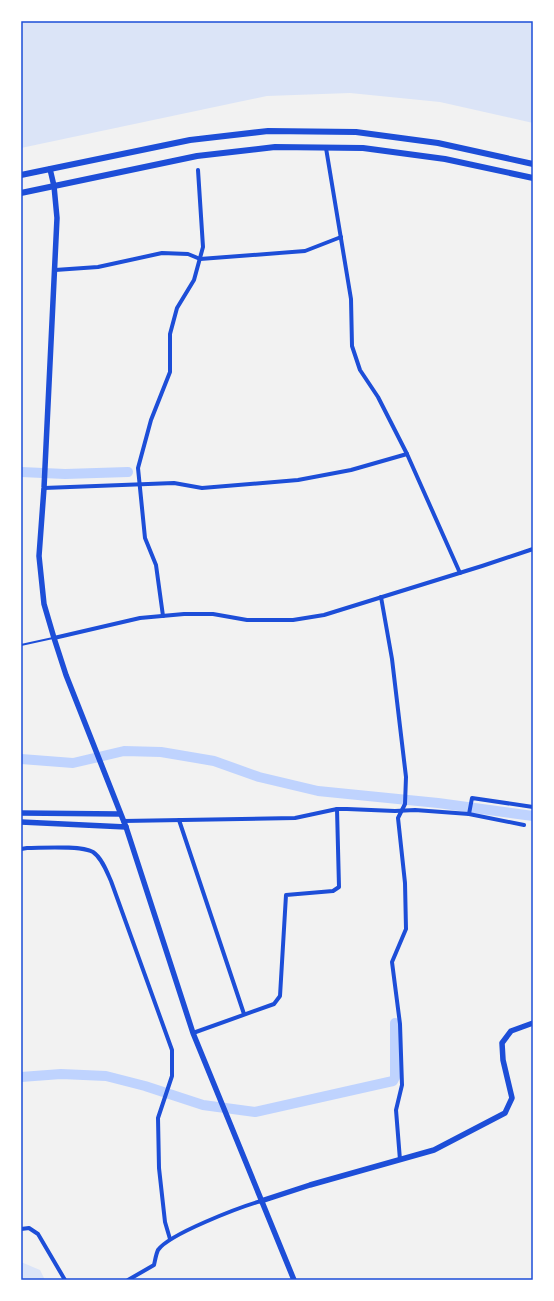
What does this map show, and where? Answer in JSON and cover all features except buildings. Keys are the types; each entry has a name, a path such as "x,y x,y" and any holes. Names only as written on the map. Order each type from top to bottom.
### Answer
{"main road":[{"path":"21,175 190,140 268,131 356,132 438,143 533,164"},
{"path":"21,193 197,156 275,147 363,148 445,159 533,178"}],"street":[{"path":"326,148 351,298 352,346 360,370 378,396 407,454 460,573"},
{"path":"50,169 54,186 57,218 46,452 39,556 44,604 66,675 124,824 193,1033 294,1280"},
{"path":"163,616 156,565 145,538 138,468 151,420 170,372 170,334 177,308 194,280 203,247 198,170"},
{"path":"55,270 98,267 162,253 188,254 200,259 305,251 341,237"},
{"path":"44,488 174,483 202,488 298,480 351,470 407,454"},
{"path":"54,638 140,618 163,616 213,614 247,620 293,620 324,615 533,549"},
{"path":"381,597 392,659 406,777 405,804 398,818 405,883 406,929 392,962 400,1024 402,1085 396,1110 400,1160"},
{"path":"470,814 472,798 533,807"},
{"path":"21,822 124,824 179,820 295,818 337,809 415,810 470,814 524,825"},
{"path":"193,1033 274,1004 280,996 286,895 333,891 339,887 337,809"},
{"path":"21,813 120,814"},
{"path":"179,820 244,1014"},
{"path":"21,849 80,848 93,852 102,862 111,881 172,1050 172,1076 158,1118 159,1168 166,1222 170,1239"},
{"path":"128,1280 154,1265 158,1251 170,1239 241,1207 310,1185 434,1150 505,1113 512,1098 503,1060 502,1043 511,1031 533,1023"},
{"path":"21,1229 29,1228 38,1234 65,1280"}],"lane":[{"path":"21,645 54,638"}],"shaded area":[{"path":"21,21 533,21 533,123 440,102 350,93 267,96 21,148"},
{"path":"21,1262 40,1270 45,1280 21,1280"}],"waterway":[{"path":"21,472 65,474 128,472"},
{"path":"21,759 73,763 124,751 161,752 214,761 259,777 318,791 438,803 533,816"},
{"path":"21,1077 61,1074 106,1076 145,1086 203,1105 255,1112 393,1081 395,1077 395,1023"}]}
